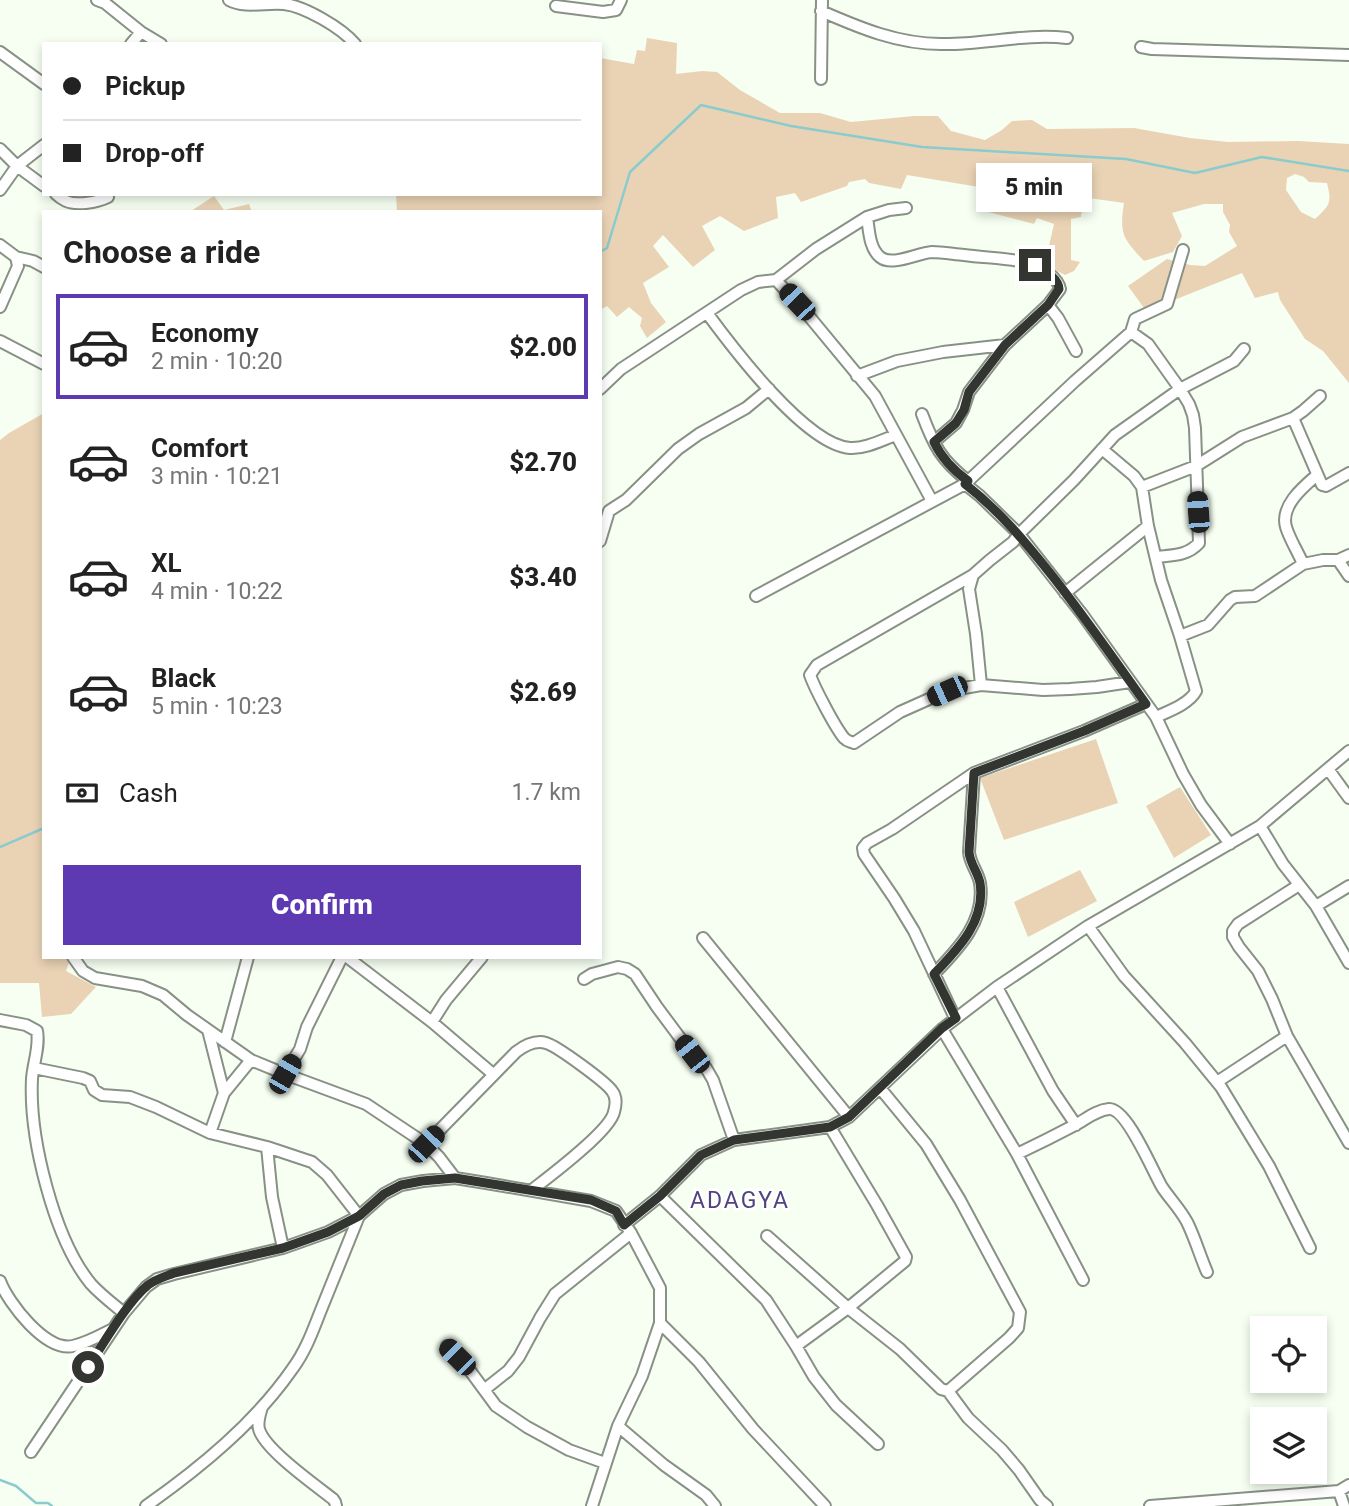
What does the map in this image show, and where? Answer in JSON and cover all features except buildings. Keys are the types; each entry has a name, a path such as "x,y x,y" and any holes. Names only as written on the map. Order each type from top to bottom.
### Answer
{"street":[{"path":"229,0 235,3 284,4 302,9 336,28 353,42"},
{"path":"556,6 603,12 617,10 621,0"},
{"path":"104,1 141,32 158,42"},
{"path":"821,5 856,27 898,40 942,44 1039,36 1067,38"},
{"path":"821,5 821,79"},
{"path":"133,42 141,32"},
{"path":"1141,47 1349,55"},
{"path":"0,52 42,83"},
{"path":"0,190 17,166 42,147"},
{"path":"0,149 42,185"},
{"path":"59,196 75,203 101,201 108,197"},
{"path":"602,387 621,369 741,290 758,282 776,280 816,249 867,216 889,209 906,208"},
{"path":"867,216 874,250 879,257 888,261 931,252 1002,259 1035,265 1059,283 1059,289 1048,305 1005,345 969,392 964,410 956,423 934,442"},
{"path":"0,245 16,257 42,266"},
{"path":"756,596 967,483 1131,332 1135,319 1167,304 1183,250"},
{"path":"0,307 18,266 16,257"},
{"path":"776,280 808,314 874,396 932,501"},
{"path":"1048,305 1076,351"},
{"path":"707,313 732,347 769,389 818,435 847,448 860,447 896,435"},
{"path":"1131,332 1148,344 1180,389 1193,415 1199,543 1184,554 1157,557"},
{"path":"0,341 42,363"},
{"path":"857,376 897,361 943,352 1005,345"},
{"path":"1130,682 1043,690 981,685 947,691 900,712 855,743 846,740 839,731 810,675 817,665 973,575 1013,542 1115,435 1180,389 1234,361 1244,349"},
{"path":"602,534 609,511 626,500 678,449 746,408 769,389"},
{"path":"1142,487 1195,466 1242,438 1293,418 1320,396"},
{"path":"922,414 940,454 1019,534 1146,704 1156,718 1201,806 1230,844"},
{"path":"1293,418 1322,485 1326,486 1349,473"},
{"path":"1102,449 1125,467 1142,487 1147,526 1196,691 1193,697 1156,718"},
{"path":"1303,565 1285,521 1296,493 1317,475"},
{"path":"602,504 609,511"},
{"path":"1065,593 1147,526"},
{"path":"1180,636 1208,625 1235,597 1255,596 1303,565 1349,555"},
{"path":"1338,559 1349,576"},
{"path":"973,575 969,589 981,685"},
{"path":"956,1018 914,931 864,854 863,848 974,773 1146,704"},
{"path":"484,1390 508,1371 519,1357 555,1294 628,1229 701,1155 734,1140 830,1127 849,1117 942,1028 997,987 1088,926 1260,826 1349,751"},
{"path":"1328,769 1349,798"},
{"path":"934,974 959,948 979,914 980,883 969,852 974,773"},
{"path":"1260,826 1283,864 1316,906 1349,962"},
{"path":"1299,886 1238,924 1233,931 1233,937 1258,971 1287,1036 1349,1143"},
{"path":"1316,906 1349,886"},
{"path":"1088,926 1124,976 1217,1082 1269,1166 1310,1248"},
{"path":"703,938 849,1117"},
{"path":"74,959 83,971 95,978 142,986 163,995 251,1060 366,1104 426,1144 455,1178"},
{"path":"225,1042 247,959"},
{"path":"285,1074 344,959"},
{"path":"348,959 432,1022 493,1074"},
{"path":"432,1022 446,1000 480,959"},
{"path":"584,979 618,967 635,974 692,1054 706,1068 713,1080 734,1140"},
{"path":"997,987 1053,1091 1076,1125"},
{"path":"0,1020 26,1025 37,1031 32,1079 34,1121 53,1208 71,1253 91,1284 124,1313"},
{"path":"942,1028 1017,1154 1083,1280"},
{"path":"208,1030 224,1093"},
{"path":"1217,1082 1287,1036"},
{"path":"426,1144 523,1046 545,1043 598,1078 613,1092 616,1099 611,1121 573,1157 532,1190"},
{"path":"210,1133 224,1093 251,1060"},
{"path":"34,1068 83,1078 90,1081 94,1090 102,1095 130,1097 210,1133 267,1147 312,1162 321,1169 359,1216"},
{"path":"880,1088 926,1144 960,1200 1020,1312 1018,1328 1009,1338 948,1391"},
{"path":"1017,1154 1097,1112 1114,1109 1134,1134 1164,1190 1178,1207 1207,1272"},
{"path":"796,1346 848,1308 905,1261 906,1257 830,1127"},
{"path":"267,1147 272,1197 283,1248"},
{"path":"31,1452 124,1313 146,1287 157,1279 283,1248 328,1232 359,1216 384,1194 401,1185 455,1178 591,1200 616,1211 660,1287 660,1323 642,1376 618,1426 592,1506"},
{"path":"660,1196 765,1300 814,1377 836,1405 878,1444"},
{"path":"146,1506 180,1482 225,1443 262,1407 294,1367 309,1341 359,1216"},
{"path":"767,1236 848,1308 900,1349 941,1389 948,1391 968,1418 1010,1460 1041,1504"},
{"path":"0,1281 33,1328 59,1346 72,1347 113,1329"},
{"path":"660,1323 699,1363 753,1429 825,1506"},
{"path":"447,1346 468,1368 496,1406 569,1450 605,1462"},
{"path":"262,1407 259,1430 267,1443 332,1499 336,1506"},
{"path":"618,1426 664,1465 706,1495 715,1506"},
{"path":"1150,1506 1344,1488 1344,1506"}],"shaded area":[{"path":"647,38 677,43 676,74 717,72 740,90 780,113 820,113 851,122 938,116 951,131 985,140 1012,121 1032,120 1047,129 1134,128 1228,142 1298,141 1349,144 1349,383 1323,351 1305,339 1280,300 1278,292 1255,298 1242,273 1174,300 1144,308 1128,286 1167,259 1205,266 1237,246 1229,232 1230,225 1223,212 1223,204 1204,204 1172,213 1182,236 1173,252 1144,261 1124,235 1124,203 1089,198 1083,200 1081,217 1071,219 1071,260 1080,262 1074,271 1065,275 1046,259 1054,224 1037,218 1034,224 988,212 991,189 907,175 901,189 869,183 865,179 849,182 847,186 801,202 795,193 776,197 778,218 744,231 720,216 702,226 715,250 693,267 663,235 653,246 669,267 643,283 651,303 666,322 647,338 640,326 642,318 629,307 617,317 607,306 602,309 602,210 397,210 396,196 602,196 602,58 634,64 637,50 645,51","holes":["1295,174 1309,182 1327,183 1329,195 1329,203 1315,219 1301,212 1286,190 1287,178"]},
{"path":"214,196 224,210 193,210"},
{"path":"249,204 251,210 224,210"},
{"path":"42,414 42,959 70,959 66,971 96,987 71,1014 42,1017 39,983 0,983 0,440"},
{"path":"1096,739 1118,803 1004,840 980,778"},
{"path":"1180,787 1211,835 1174,858 1146,806"},
{"path":"1080,870 1097,901 1028,937 1014,902"}],"waterway":[{"path":"602,251 607,248 630,172 701,105 791,126 922,147 1126,159 1195,173 1262,157 1349,171"},
{"path":"0,847 42,829"},
{"path":"0,1480 16,1486 36,1503 48,1503 52,1506"}],"district":[{"name":"ADAGYA","path":"740,1200"}],"route":[{"path":"88,1367 124,1313 146,1287 157,1279 283,1248 328,1232 359,1216 384,1194 401,1185 455,1178 591,1200 616,1211 624,1225 660,1196 701,1155 734,1140 830,1127 849,1117 942,1028 956,1018 934,974 959,948 979,914 980,883 969,852 974,773 1146,704 1082,614 1019,534 965,484 968,481 951,468 934,442 956,423 964,410 969,392 1005,345 1048,305 1059,289 1059,283 1035,265"}]}
